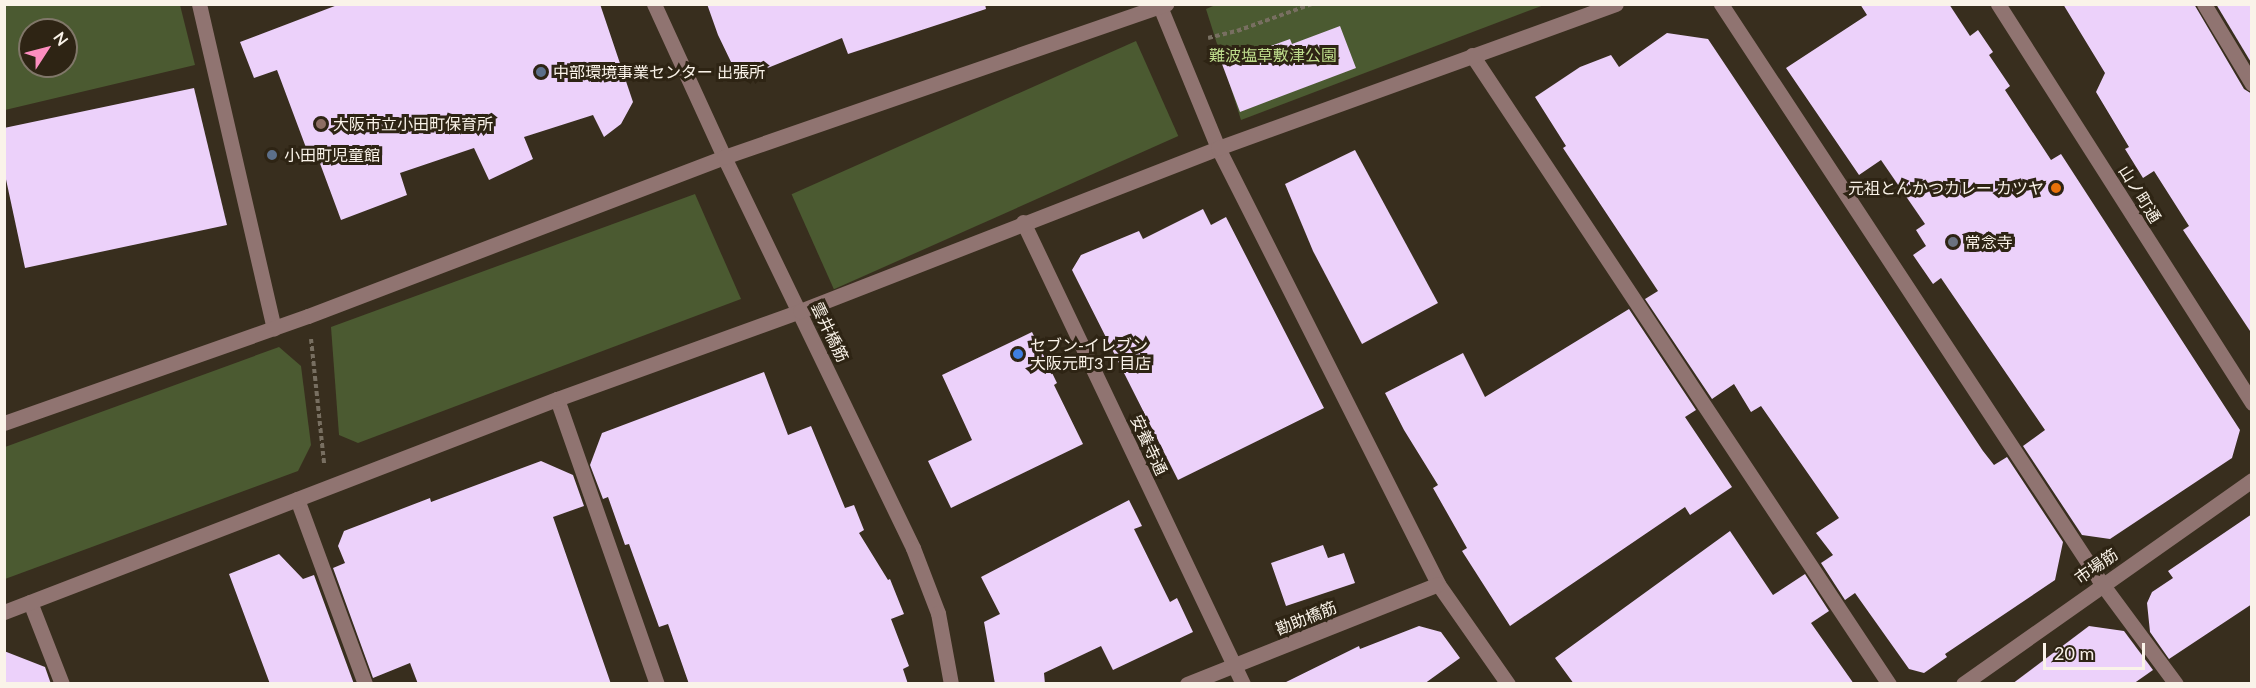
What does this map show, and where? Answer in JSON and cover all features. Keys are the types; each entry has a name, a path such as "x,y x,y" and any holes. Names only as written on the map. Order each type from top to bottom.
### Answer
{"street":[{"path":"199,4 274,328"},
{"name":"雲井橋筋","path":"654,4 724,158 913,548 938,612 951,684"},
{"path":"4,612 557,399 800,311 1023,222 1218,148 1616,4"},
{"path":"1720,4 2102,584 2176,684"},
{"name":"山ノ町通","path":"1998,4 2252,403"},
{"path":"2204,4 2252,84"},
{"path":"4,423 308,316 724,158 1162,5 1218,148 1438,584 1508,684"},
{"path":"1472,55 1889,684"},
{"name":"安養寺通","path":"1023,222 1243,684"},
{"path":"557,399 657,684"},
{"name":"市場筋","path":"1963,684 2252,480"},
{"path":"297,499 365,684"},
{"name":"勘助橋筋","path":"1187,684 1438,584"},
{"path":"30,602 62,684"}],"path":[{"path":"1208,38 1236,31 1312,4"},
{"path":"308,316 326,488"}],"green space":[{"name":"難波塩草敷津公園","path":"1218,4 1544,5 1241,120 1206,9"},
{"path":"4,5 180,5 195,65 5,110"},
{"path":"1136,41 1178,136 834,289 792,194"},
{"path":"695,194 741,299 358,443 339,435 331,327"},
{"path":"279,347 301,366 311,445 298,471 5,579 5,447"}],"building":[{"path":"340,4 600,4 633,102 621,124 604,137 593,115 524,137 533,159 489,180 474,148 400,173 407,195 341,220 315,150 308,153 277,70 254,78 240,42"},
{"path":"707,4 985,4 986,9 848,54 842,38 750,75 732,64"},
{"path":"1860,4 1949,4 1970,36 1978,30 1993,52 1989,55 2010,86 2005,90 2051,160 2061,154 2240,430 2232,458 2110,539 2082,535 2023,446 2045,430 1941,278 1933,284 1913,255 1926,246 1916,230 1925,224 1881,160 1859,175 1786,68 1867,15"},
{"path":"2063,4 2194,4 2244,89 2252,94 2252,334 2183,230 2189,226 2154,171 2143,178 2125,149 2129,147 2096,92 2105,73"},
{"path":"2216,4 2252,4 2252,64"},
{"path":"1340,26 1356,68 1240,112 1222,64 1290,39 1292,44"},
{"path":"1667,33 1708,39 1983,451 1994,465 2007,457 2063,542 2055,580 1945,654 1947,657 1924,673 1909,669 1855,593 1845,600 1821,563 1833,555 1816,533 1839,518 1761,406 1751,412 1734,384 1712,399 1645,299 1658,291 1563,148 1566,146 1535,97 1580,67 1611,55 1619,67"},
{"path":"194,88 227,225 25,268 4,170 4,128"},
{"path":"1355,150 1438,303 1362,344 1313,251 1285,184"},
{"path":"1203,209 1211,225 1226,217 1324,408 1178,480 1072,270 1081,255 1139,231 1143,239"},
{"path":"1629,309 1696,410 1685,417 1732,487 1690,515 1685,507 1510,626 1462,551 1467,548 1433,488 1438,485 1404,430 1385,393 1463,353 1485,397"},
{"path":"1032,332 1057,383 1054,385 1083,444 951,508 928,461 972,440 942,375"},
{"path":"764,372 788,435 811,426 845,508 854,505 864,530 859,533 888,580 890,579 904,614 891,619 909,666 903,669 908,684 689,684 668,624 659,627 629,544 625,545 608,497 603,499 590,465 602,433"},
{"path":"541,461 573,475 584,506 553,517 611,684 418,684 410,663 373,678 333,568 345,563 338,546 344,531 430,498 431,502"},
{"path":"1129,500 1142,526 1134,529 1170,602 1177,598 1193,632 1113,670 1101,646 1044,673 1045,684 995,684 984,622 1000,614 981,577"},
{"path":"2252,514 2252,604 2169,659 2150,632 2147,603 2152,592 2173,578 2168,571"},
{"path":"1730,531 1773,595 1805,574 1829,611 1811,623 1854,684 1574,684 1555,658"},
{"path":"1323,545 1328,558 1344,553 1355,583 1286,606 1271,563"},
{"path":"279,554 303,579 314,575 354,684 270,684 229,574"},
{"path":"1419,626 1441,632 1460,658 1424,684 1282,684 1359,646 1360,649"},
{"path":"2089,626 2124,631 2153,670 2133,684 2012,684"},
{"path":"4,651 45,667 51,684 4,684"}],"place":[{"name":"中部環境事業センター 出張所","path":"541,72"},
{"name":"大阪市立小田町保育所","path":"321,124"},
{"name":"小田町児童館","path":"272,155"},
{"name":"元祖とんかつカレー カツヤ","path":"2056,188"},
{"name":"常念寺","path":"1953,242"},
{"name":"セブン-イレブン 大阪元町3丁目店","path":"1018,354"}]}
